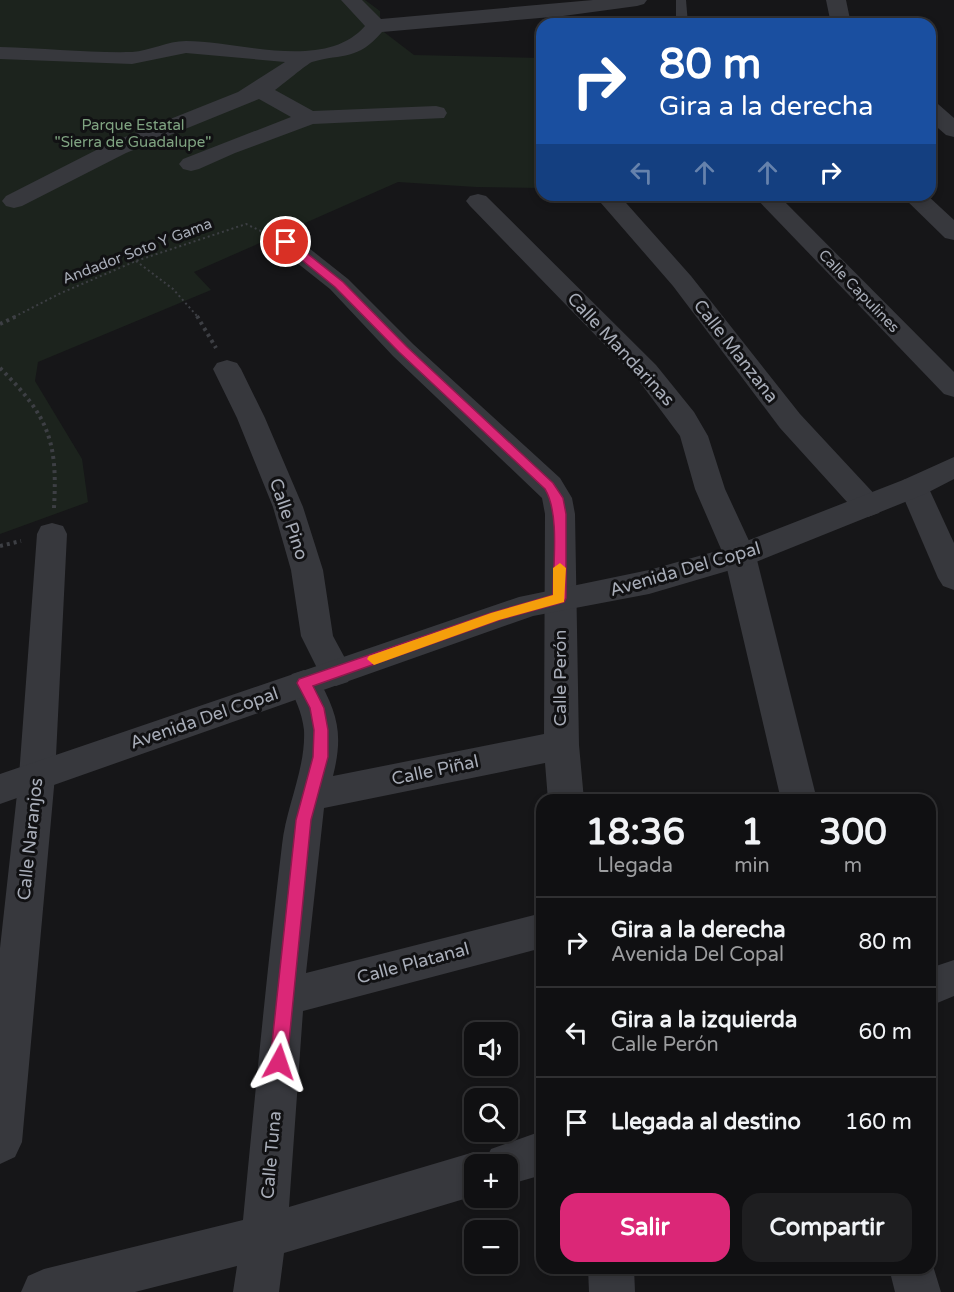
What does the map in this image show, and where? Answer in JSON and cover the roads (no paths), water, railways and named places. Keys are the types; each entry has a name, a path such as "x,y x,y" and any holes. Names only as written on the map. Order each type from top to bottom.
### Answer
{"street":[{"path":"351,0 376,26"},
{"path":"0,53 132,58 182,47 303,57 330,54 363,40 376,26 524,6 637,0"},
{"path":"836,0 840,18"},
{"path":"14,201 130,143 259,90 291,69 303,57"},
{"path":"259,90 309,118"},
{"path":"191,164 227,148 309,118 339,114 436,113"},
{"path":"936,114 954,130"},
{"path":"184,122 227,148"},
{"name":"Calle Mandarinas","path":"478,201 646,371 684,419 694,436 710,489 740,556 798,794"},
{"name":"Calle Manzana","path":"611,201 682,281 751,368 790,422 868,506"},
{"name":"Calle Capulines","path":"771,201 954,388"},
{"path":"919,201 954,233"},
{"name":"Calle Perón","path":"286,242 339,284 411,358 549,486 557,498 560,514 561,745 565,794"},
{"name":"Calle Pino","path":"227,369 251,418 288,507 307,570 318,636 320,678"},
{"name":"Avenida Del Copal","path":"0,789 507,612 560,598 649,582 740,556 914,487 954,467"},
{"path":"914,487 954,578"},
{"name":"Calle Naranjos","path":"0,1142 6,1024 37,776 52,534"},
{"name":"Calle Tuna","path":"256,1292 264,1238 284,997 303,820 320,757 321,730 317,708 320,678"},
{"name":"Calle Piñal","path":"310,796 561,745"},
{"name":"Calle Platanal","path":"284,997 536,932"},
{"path":"936,985 954,978"},
{"path":"518,1160 536,1155"},
{"path":"44,1292 264,1238 464,1177"},
{"path":"611,1274 612,1292"},
{"path":"914,1274 918,1292"}],"lane":[{"path":"681,0 682,18"}],"park label":[{"name":"Parque Estatal \"Sierra de Guadalupe\"","path":"133,134"}]}
